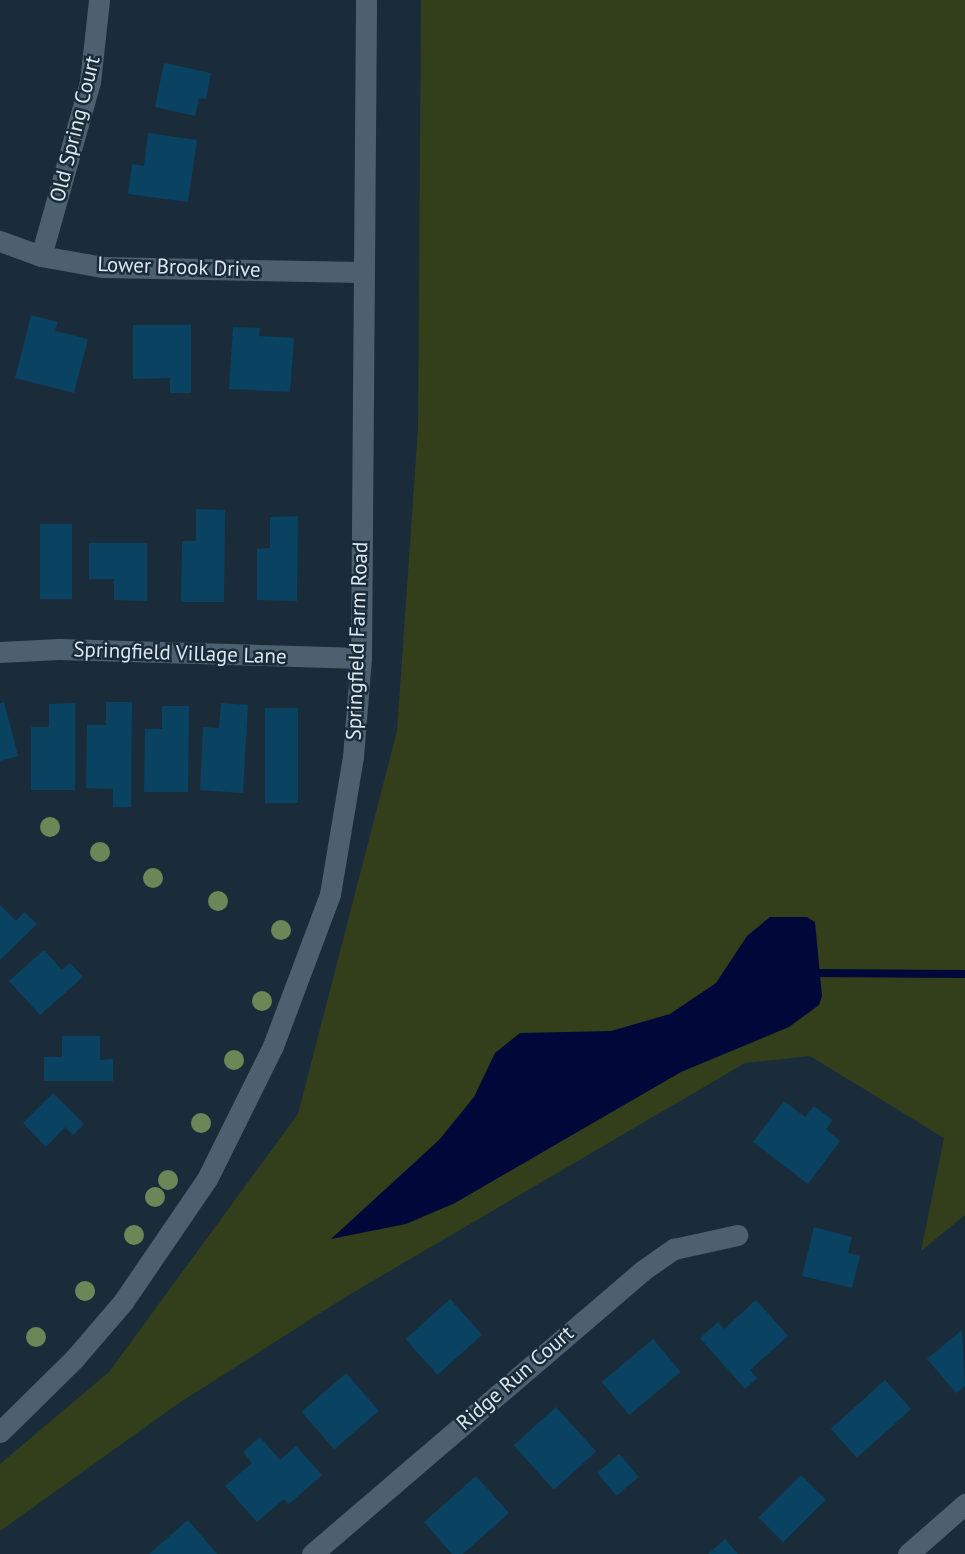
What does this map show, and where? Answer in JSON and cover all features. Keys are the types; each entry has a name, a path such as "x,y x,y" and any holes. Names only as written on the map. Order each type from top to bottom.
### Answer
{"street":[{"name":"Old Spring Court","path":"41,256 90,82 99,0"},
{"name":"Springfield Farm Road","path":"0,1432 74,1359 129,1294 207,1180 242,1114 273,1046 330,894 354,757 361,658 366,0"},
{"name":"Lower Brook Drive","path":"0,241 41,256 136,269 362,272"},
{"name":"Springfield Village Lane","path":"0,652 59,649 361,658"},
{"name":"Ridge Run Court","path":"312,1554 642,1271 674,1249 737,1235"},
{"path":"908,1554 965,1504"}],"green space":[{"path":"421,0 965,0 965,1215 921,1251 944,1138 810,1056 745,1063 347,1296 179,1403 0,1531 0,1464 109,1372 298,1114 397,731 418,429"}],"shaded area":[{"path":"770,917 807,917 815,922 822,996 819,1005 789,1027 681,1072 455,1203 406,1224 331,1239 439,1140 474,1097 495,1053 520,1033 611,1031 670,1014 716,983 747,936"}],"building":[{"path":"164,63 211,73 206,99 199,98 195,116 155,107"},
{"path":"148,133 197,140 188,202 128,194 132,164 144,166"},
{"path":"31,315 58,322 55,331 88,339 74,393 15,378"},
{"path":"133,325 191,325 191,393 170,393 170,378 133,379"},
{"path":"233,327 260,328 259,336 294,338 290,392 229,389"},
{"path":"196,509 225,510 224,602 181,602 182,541 196,541"},
{"path":"298,516 297,601 257,600 257,549 270,548 270,517"},
{"path":"40,524 72,524 72,599 40,599"},
{"path":"89,543 147,543 147,601 114,600 114,579 89,579"},
{"path":"4,702 18,756 0,761 0,703"},
{"path":"106,702 132,702 131,807 113,807 113,789 86,788 87,725 106,725"},
{"path":"75,703 75,790 31,790 31,727 49,727 49,704"},
{"path":"221,703 248,705 243,793 200,790 203,727 219,728"},
{"path":"162,706 189,706 188,792 144,792 145,729 162,729"},
{"path":"265,708 298,708 298,803 265,803"},
{"path":"0,905 16,921 24,912 37,924 0,960"},
{"path":"44,950 62,970 70,963 83,977 40,1015 9,981"},
{"path":"62,1036 100,1036 100,1060 113,1059 113,1081 44,1081 44,1057 62,1057"},
{"path":"53,1093 84,1124 73,1135 65,1127 46,1147 23,1123"},
{"path":"784,1101 805,1117 814,1106 833,1120 826,1129 840,1141 808,1184 753,1142"},
{"path":"814,1227 852,1237 848,1253 860,1256 852,1288 802,1276"},
{"path":"450,1299 482,1335 438,1375 405,1339"},
{"path":"756,1300 788,1336 750,1370 757,1378 745,1389 700,1338 718,1322 724,1329"},
{"path":"962,1330 965,1386 956,1393 927,1359"},
{"path":"653,1339 681,1372 629,1415 602,1382"},
{"path":"346,1373 379,1411 334,1449 301,1412"},
{"path":"885,1380 911,1409 857,1458 831,1429"},
{"path":"556,1407 596,1452 554,1490 514,1445"},
{"path":"260,1437 280,1460 296,1446 322,1475 289,1504 284,1499 257,1522 225,1486 252,1463 243,1452"},
{"path":"619,1454 639,1477 617,1496 597,1473"},
{"path":"801,1475 826,1500 783,1542 759,1517"},
{"path":"476,1476 509,1513 463,1554 452,1554 424,1522"},
{"path":"188,1520 217,1554 149,1554"},
{"path":"725,1539 738,1554 708,1554"}],"waterway":[{"path":"814,973 965,974"}]}
